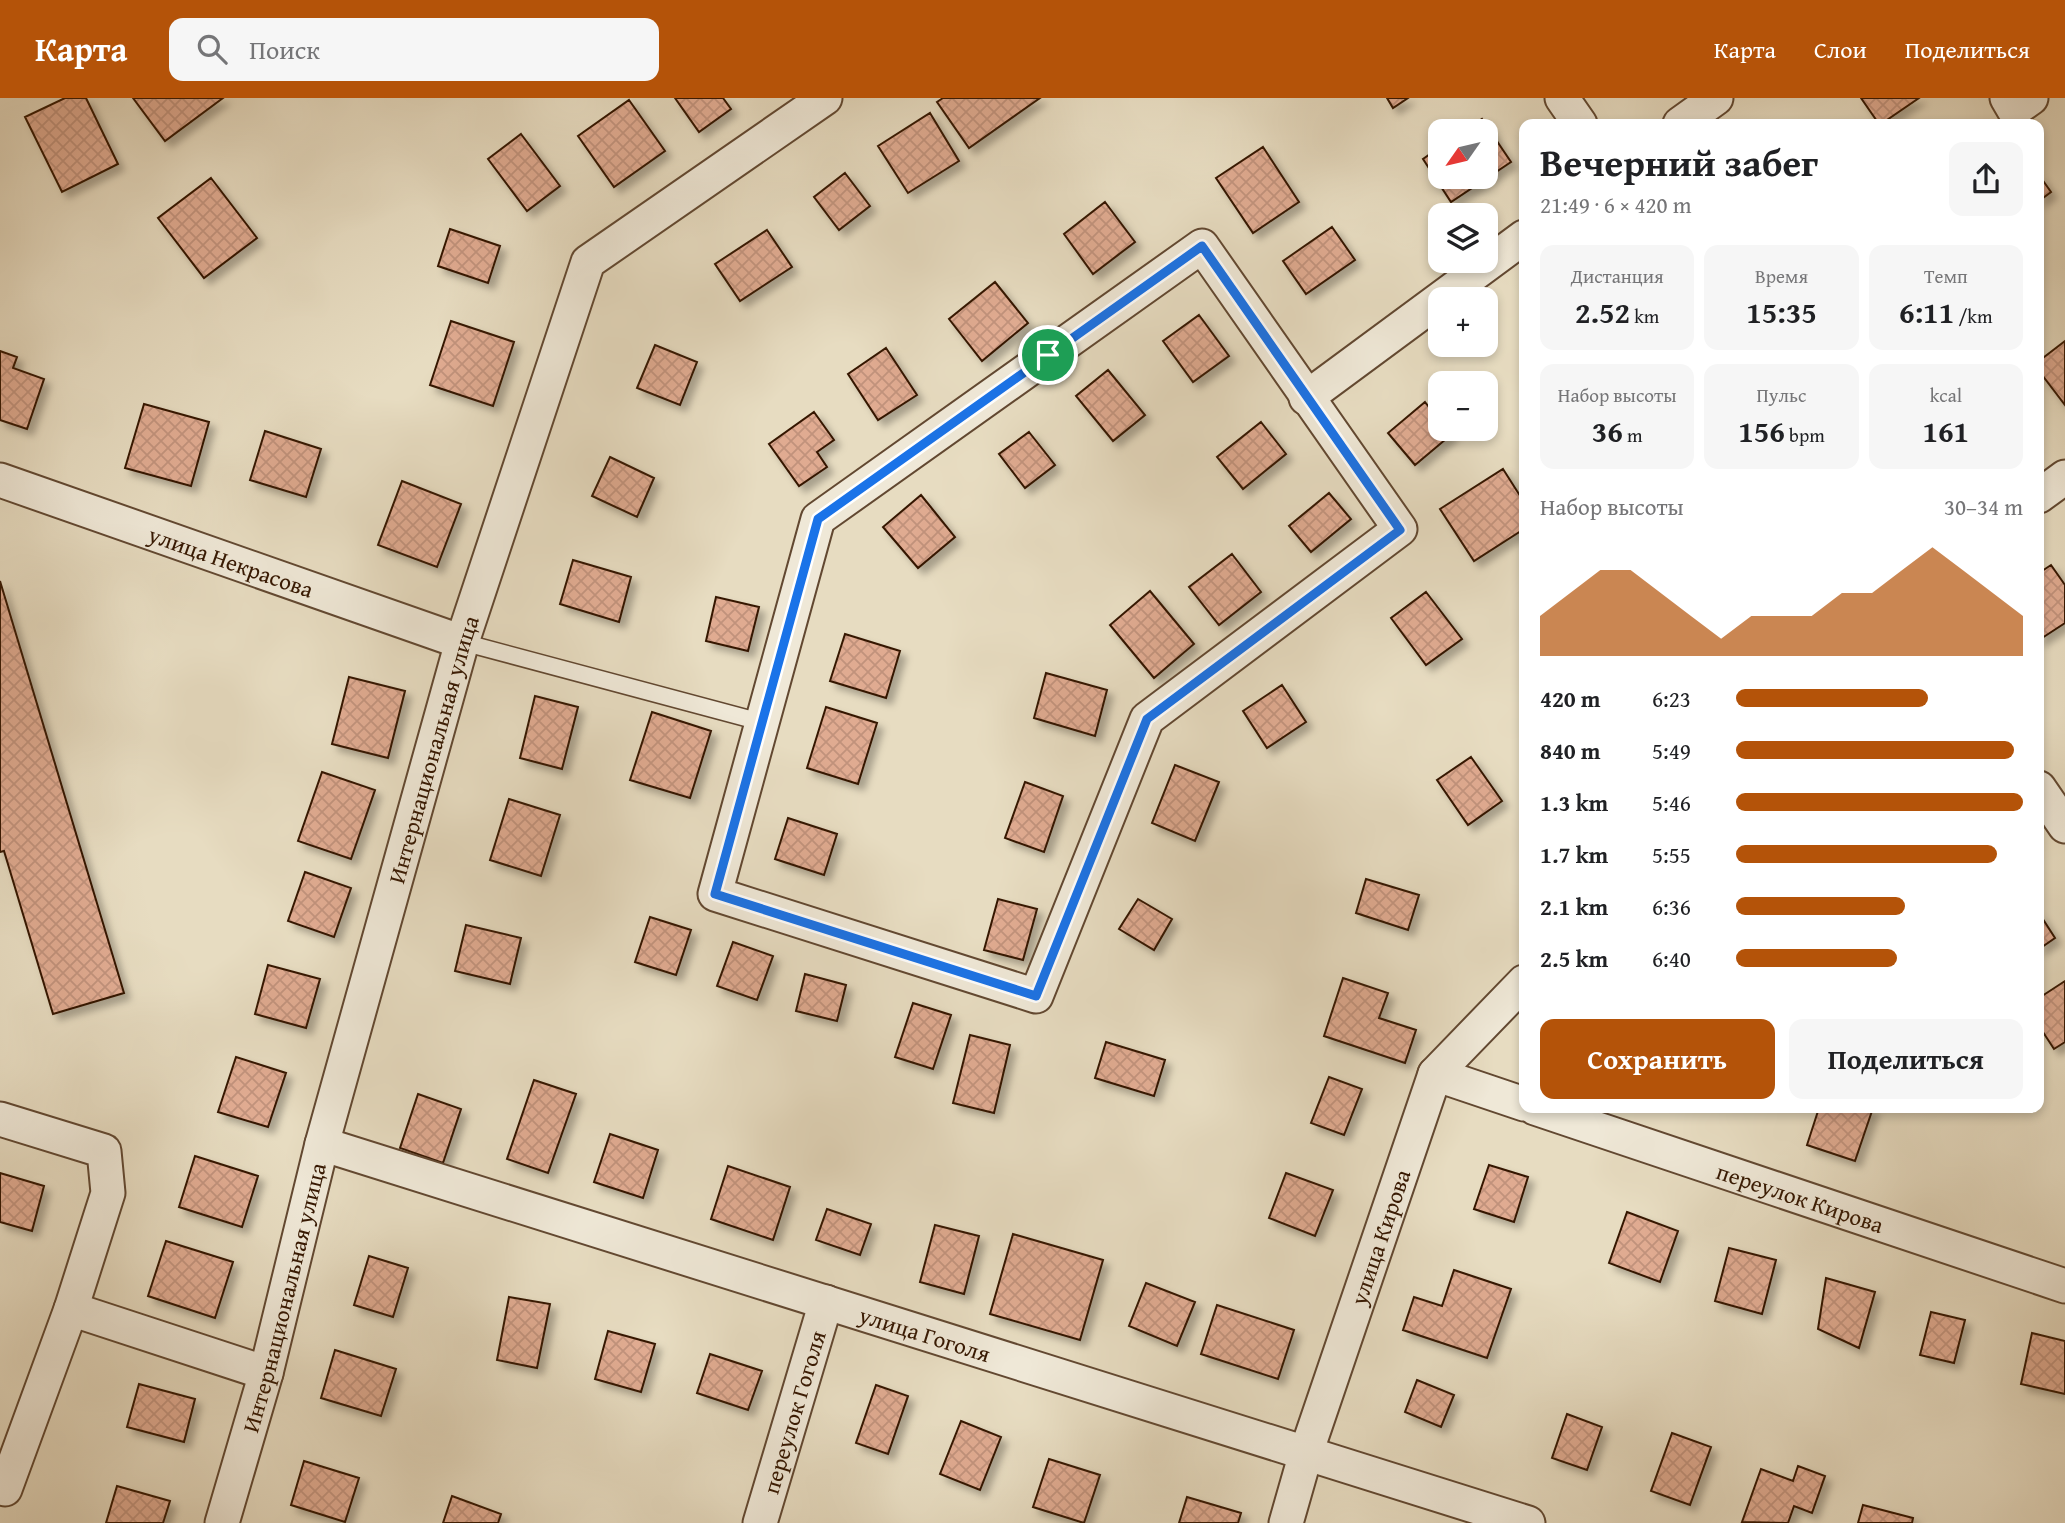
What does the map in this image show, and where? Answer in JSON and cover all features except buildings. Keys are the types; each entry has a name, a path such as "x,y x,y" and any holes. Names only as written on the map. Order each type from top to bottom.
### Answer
{"street":[{"name":"Интернациональная улица","path":"222,1523 266,1373 322,1144 462,642 587,262 825,98"},
{"path":"1562,98 1577,119"},
{"path":"1686,119 1716,98"},
{"path":"2007,98 2014,110 2031,98"},
{"path":"1306,398 1519,241"},
{"path":"1202,246 1400,530 1147,719 1036,996 715,894 761,722 818,519 1202,246"},
{"path":"2044,492 2065,477"},
{"name":"улица Некрасова","path":"0,480 462,642"},
{"path":"2044,795 2065,826"},
{"name":"улица Кирова","path":"1286,1523 1306,1453 1435,1074 1519,987"},
{"path":"1435,1074 1519,1102"},
{"name":"переулок Кирова","path":"1550,1113 2065,1286"},
{"path":"0,1119 104,1151 108,1193 71,1309 5,1489 0,1487"},
{"name":"улица Гоголя","path":"322,1144 1528,1523"},
{"name":"переулок Гоголя","path":"760,1523 826,1302"},
{"path":"71,1309 266,1373"}],"lane":[{"path":"462,642 761,722"}],"route":[{"path":"1202,246 1400,530 1147,719 1036,996 715,894 818,519 1048,355 1202,246"}]}
